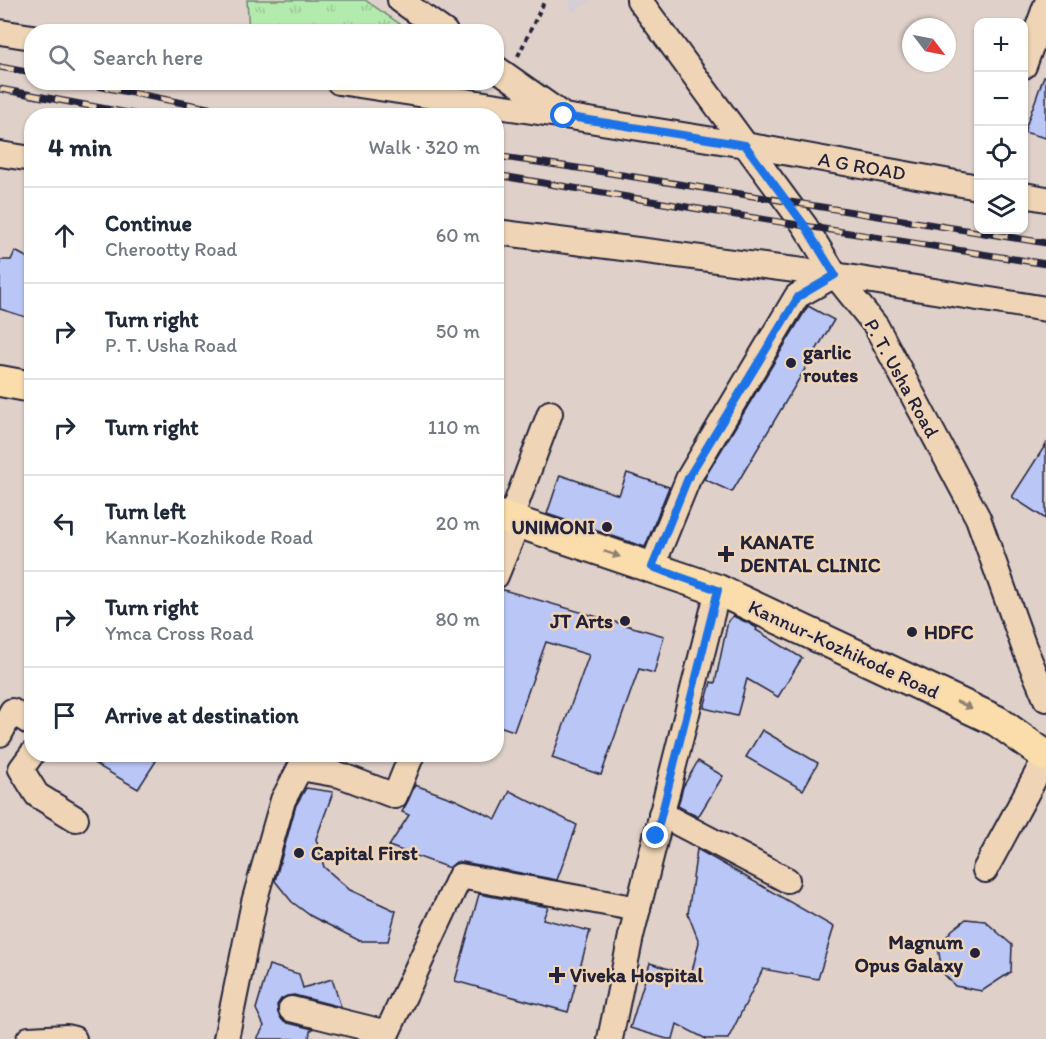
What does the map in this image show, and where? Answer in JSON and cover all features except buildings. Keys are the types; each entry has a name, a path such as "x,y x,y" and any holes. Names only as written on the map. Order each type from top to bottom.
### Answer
{"main road":[{"path":"0,381 24,386"},
{"name":"Kannur-Kozhikode Road","path":"508,519 718,590 997,721 1046,756"}],"street":[{"path":"400,0 434,24"},
{"name":"P. T. Usha Road","path":"639,0 805,226 835,275 876,326 978,518 1024,647 1046,699"},
{"path":"1028,53 1046,5"},
{"path":"0,32 24,36"},
{"path":"504,73 564,116"},
{"name":"A G ROAD","path":"392,90 745,145 974,186"},
{"path":"0,154 24,158"},
{"path":"1028,196 1046,199"},
{"path":"504,233 835,275 1046,309"},
{"path":"652,567 688,478 798,297 835,275"},
{"path":"504,538 508,519 550,414"},
{"path":"618,1037 638,909 718,590"},
{"path":"0,734 12,711 24,719"},
{"path":"985,870 1046,756"},
{"path":"27,762 21,769 37,795 76,819"},
{"path":"226,1039 254,902 283,800 300,768 340,775 395,796 409,762"},
{"path":"661,814 787,880"},
{"path":"291,1009 387,1033 460,876 638,909"},
{"path":"29,1039 67,1037 74,1039"}],"path":[{"path":"504,70 545,0"}],"shaded area":[{"path":"569,0 593,0 572,12"}],"green space":[{"path":"247,0 365,0 400,24 249,24"}],"railway":[{"path":"0,67 24,72"},
{"path":"0,89 101,108"},
{"path":"118,90 208,108"},
{"path":"504,157 1046,243"},
{"path":"504,176 1046,264"}],"place":[{"name":"garlic routes","path":"791,363"},
{"name":"UNIMONI","path":"607,527"},
{"name":"KANATE DENTAL CLINIC","path":"726,554"},
{"name":"JT Arts","path":"625,621"},
{"name":"HDFC","path":"912,632"},
{"name":"Capital First","path":"299,853"},
{"name":"Magnum Opus Galaxy","path":"975,953"},
{"name":"Viveka Hospital","path":"557,975"}],"route":[{"path":"564,116 745,145 805,226 835,275 798,297 688,478 652,567 718,590 656,836"}]}
